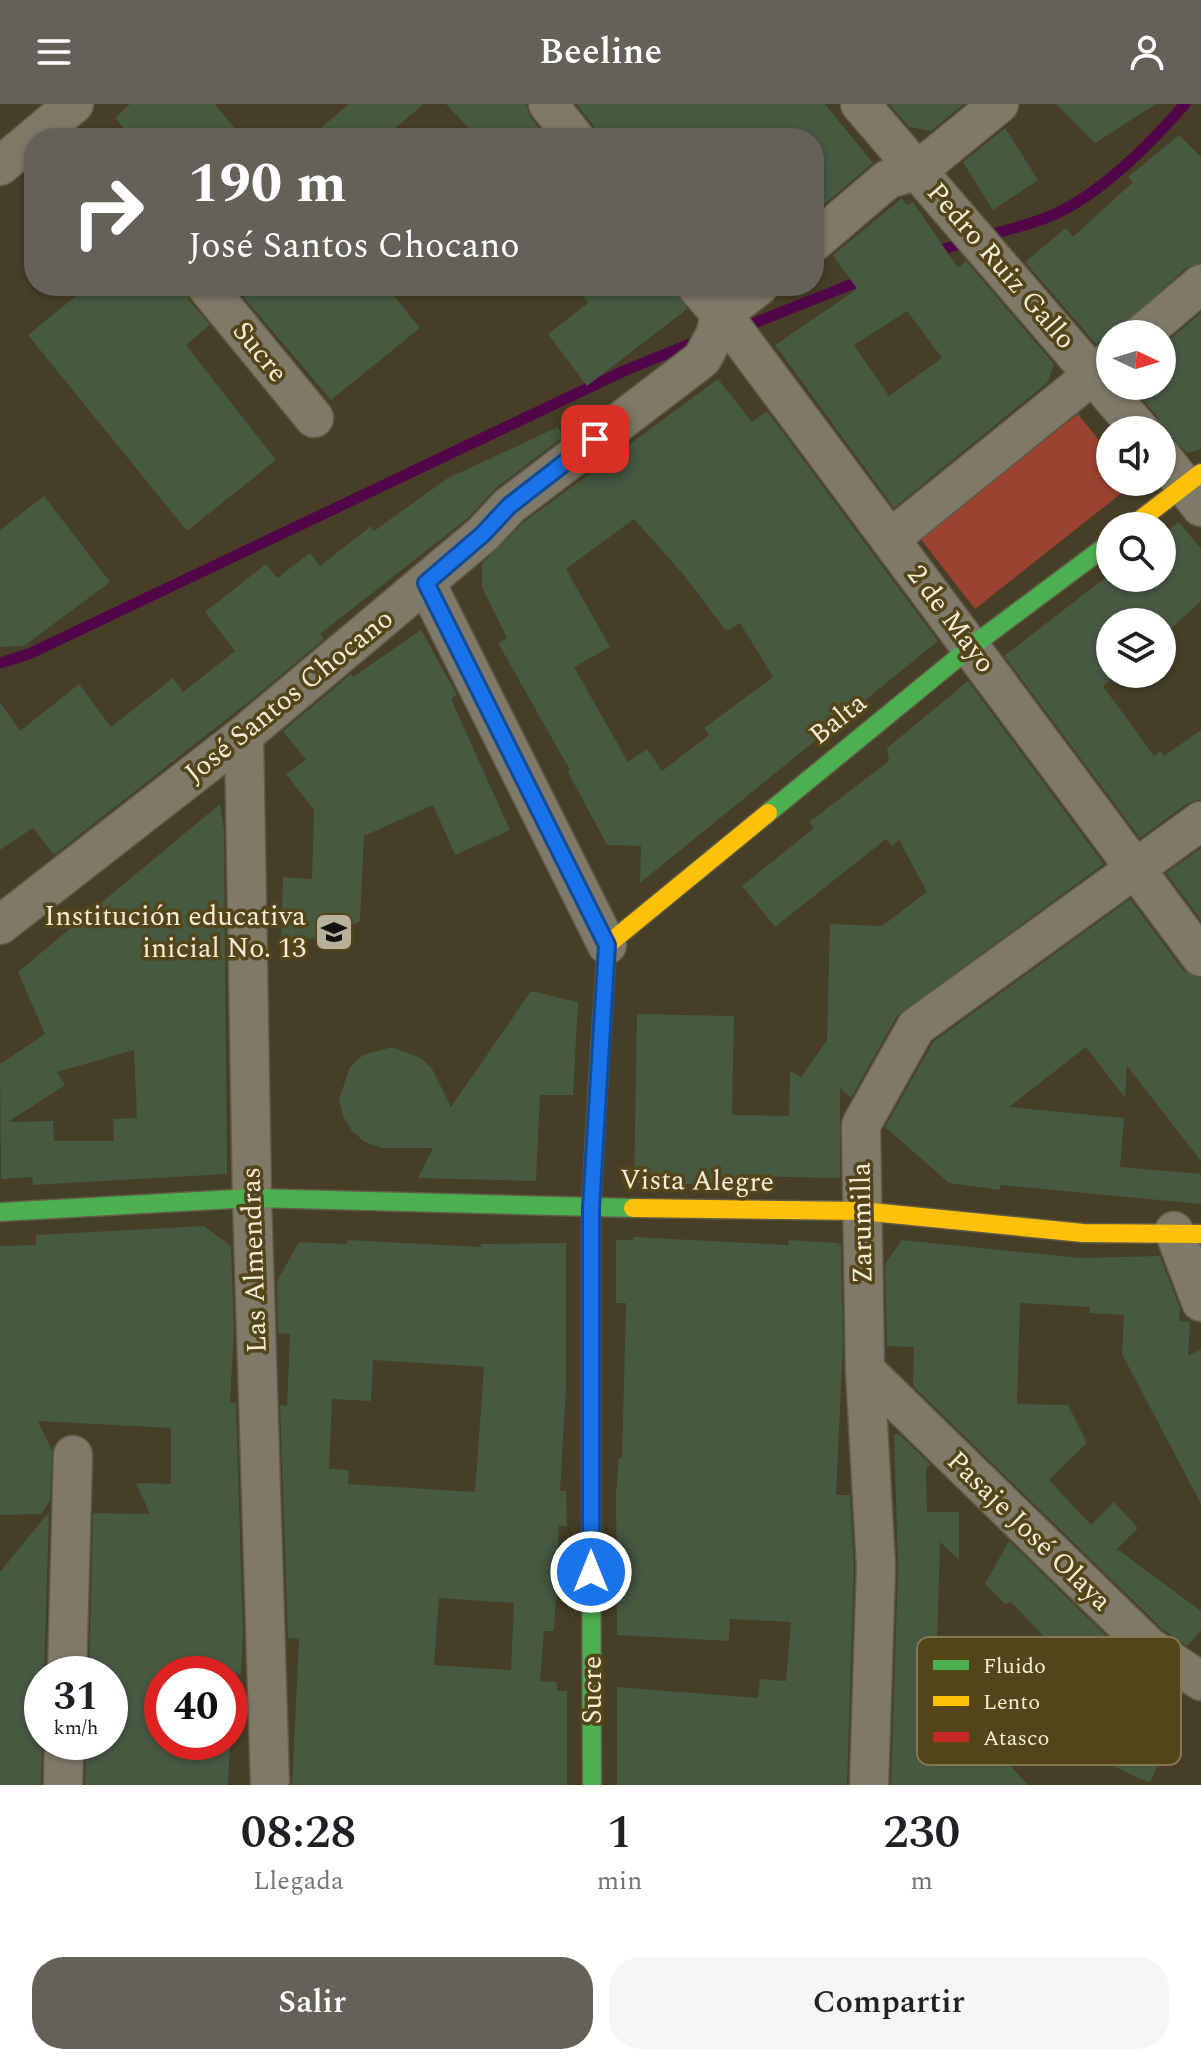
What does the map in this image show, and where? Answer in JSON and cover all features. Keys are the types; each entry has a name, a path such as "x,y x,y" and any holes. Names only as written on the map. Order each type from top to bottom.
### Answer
{"street":[{"path":"548,104 567,128"},
{"name":"Pedro Ruiz Gallo","path":"860,104 972,238 1096,361"},
{"path":"824,233 888,179 917,171 999,104"},
{"path":"51,128 70,114"},
{"path":"0,166 24,148"},
{"path":"1159,320 1201,284"},
{"name":"Sucre","path":"214,296 314,418"},
{"name":"2 de Mayo","path":"702,296 718,325 972,646 1135,872 1201,957"},
{"name":"José Santos Chocano","path":"0,925 244,735 483,534 509,506 702,359 718,325 748,296"},
{"path":"890,539 1096,374"},
{"path":"1156,512 1196,489 1176,470"},
{"name":"Balta","path":"607,945 972,646 1096,553"},
{"path":"426,583 607,945"},
{"name":"Las Almendras","path":"244,735 252,1198 270,1785"},
{"name":"Zarumilla","path":"869,1785 876,1567 865,1370 861,1125 916,1027 1135,872 1201,821"},
{"name":"Sucre","path":"592,1785 591,1208 607,945"},
{"name":"Vista Alegre","path":"0,1212 252,1198 591,1208 861,1211 1083,1233 1187,1232"},
{"path":"1187,1232 1201,1302"},
{"name":"Pasaje José Olaya","path":"865,1370 1139,1637"},
{"path":"67,1656 73,1455"},
{"name":"Pasaje José Olaya","path":"1181,1668 1201,1681"},
{"path":"63,1785 64,1760"}],"shaded area":[{"path":"1078,414 1096,436 1096,496 1118,496 975,609 920,538"}],"building":[{"path":"130,104 215,104 234,128 124,128 115,118"},
{"path":"349,104 424,104 395,128 321,128"},
{"path":"446,104 526,104 530,117 539,128 469,128"},
{"path":"576,104 825,104 873,163 824,205 824,128 594,128"},
{"path":"889,104 964,104 931,131 909,127"},
{"path":"1056,104 1156,104 1095,143"},
{"path":"1005,128 1038,180 993,210 963,162"},
{"path":"1179,135 1201,157 1201,263 1187,267 1129,320 1096,320 1096,344 1025,262 1066,228 1073,237 1133,182 1128,177"},
{"path":"902,198 907,205 913,202 958,268 966,261 1054,364 1048,382 894,508 775,345 857,289 833,255","holes":["907,311 942,358 889,396 854,345"]},
{"path":"76,296 188,296 210,325 186,345 276,460 187,531 28,335"},
{"path":"243,296 394,296 420,328 331,400"},
{"path":"582,296 680,296 687,309 587,386 548,334 588,303"},
{"path":"1201,313 1201,449 1187,453 1176,442 1176,416 1157,416 1143,400 1176,400 1176,334"},
{"path":"718,379 752,422 767,411 938,641 640,883 641,846 607,845 568,772 570,770 498,643 507,638 482,587 482,564 524,522","holes":["634,519 683,574 726,631 740,623 773,677 704,728 709,735 662,771 647,749 628,762 574,667 610,647 566,569"]},
{"path":"558,427 563,437 496,488 468,518 320,634 324,639 256,696 54,855 33,828 0,850 0,702 20,731 79,684 111,727 173,678 183,692 235,651 205,612 266,564 277,578 310,553 320,566 371,526 374,531 448,478"},
{"path":"44,496 110,582 24,646 0,647 0,530"},
{"path":"1179,522 1201,549 1201,601 1176,624 1176,608 1096,608 1096,688 1104,688 1154,756 1160,751 1164,756 1201,730 1201,799 1188,803 1140,838 1004,656 1096,585 1096,592 1176,592 1176,524"},
{"path":"421,630 457,695 451,699 510,830 455,855 433,805 364,836 360,921 330,939 281,937 283,877 312,879 314,810 286,774 306,760 283,731 351,674 353,677"},
{"path":"968,681 1104,864 897,1016 851,1098 840,1088 840,1178 739,1176 739,1185 634,1183 637,1014 734,1016 732,1115 789,1116 790,1071 801,1077 827,1040 830,924 882,926 927,892 899,840 892,846 886,839 775,927 742,886 814,828 809,822 889,761 887,748"},
{"path":"220,804 224,830 227,1174 33,1185 32,1177 1,1179 0,1064 45,1034 18,972","holes":["134,1050 137,1118 113,1119 114,1141 54,1141 53,1121 8,1122 65,1085 57,1072"]},
{"path":"1201,848 1201,920 1166,873"},
{"path":"1130,899 1183,970 1201,979 1201,1161 1127,1066 1125,1098 1086,1047 1009,1107 1124,1118 1120,1167 1201,1174 1201,1204 1000,1185 1000,1190 949,1183 885,1127 933,1042"},
{"path":"531,991 578,1002 573,1095 540,1095 536,1181 418,1178 433,1148 382,1148 365,1142 352,1131 343,1116 339,1099 350,1067 363,1055 392,1047 421,1058 432,1069 451,1107"},
{"path":"204,1226 231,1246 234,1330 230,1403 236,1403 242,1656 144,1656 144,1760 229,1760 228,1785 85,1785 86,1760 128,1760 128,1656 89,1656 93,1513 150,1514 136,1483 171,1484 171,1428 38,1421 52,1451 50,1501 41,1514 0,1515 0,1246 36,1245 36,1235"},
{"path":"633,1237 788,1245 789,1240 838,1243 841,1246 843,1344 836,1495 850,1495 854,1567 847,1785 617,1785 617,1687 758,1698 760,1679 786,1681 791,1622 730,1619 729,1641 617,1635 616,1494 619,1458 622,1458 626,1303 616,1303 616,1240 633,1240"},
{"path":"348,1240 481,1247 481,1244 566,1243 566,1387 560,1491 566,1491 567,1526 559,1526 554,1631 544,1631 540,1681 557,1682 557,1691 567,1691 567,1785 292,1785 299,1639 288,1638 280,1405 287,1406 290,1334 278,1333 277,1281 299,1242 347,1244","holes":["373,1360 484,1367 475,1492 348,1484 349,1470 329,1469 332,1399 371,1401","439,1598 514,1603 511,1670 434,1665"]},
{"path":"902,1240 1081,1258 1160,1256 1180,1308 1179,1321 1190,1322 1188,1356 1201,1349 1201,1504 1122,1354 1124,1315 1089,1313 1090,1307 1020,1303 1017,1404 1068,1405 1087,1443 1049,1480 1091,1525 1114,1502 1138,1528 1117,1549 1201,1611 1201,1630 1187,1646 1181,1642 1181,1637 1174,1637 1162,1629 913,1386 914,1347 887,1346 885,1264"},
{"path":"894,1434 899,1434 931,1465 926,1468 927,1512 959,1512 959,1560 940,1542 937,1637 917,1637 917,1765 1010,1765 1028,1785 891,1785 898,1568"},
{"path":"49,1512 45,1656 24,1656 24,1760 42,1760 41,1785 0,1785 0,1572"},
{"path":"1009,1541 1107,1637 1044,1637 1010,1601 1006,1605 985,1584"},
{"path":"1116,1765 1158,1765 1150,1783"}],"waterway":[{"path":"933,253 1060,212 1119,171 1185,104"},
{"path":"824,295 865,279"},
{"path":"739,329 822,296"},
{"path":"0,663 29,654 626,370 700,340"}],"traffic: fast":[{"path":"768,813 972,646 1096,553"},
{"path":"0,1212 252,1198 633,1208"},
{"path":"591,1479 592,1785"}],"traffic: slow":[{"path":"1150,512 1201,473"},
{"path":"598,1085 607,945 768,813"},
{"path":"633,1208 861,1211 1083,1233 1201,1234"}],"traffic: jam":[{"path":"591,1479 591,1208 598,1085"}],"place":[{"name":"Institución educativa inicial No. 13","path":"334,932"}],"route":[{"path":"591,1572 591,1208 607,945 426,583 483,534 509,506 595,439"}]}
